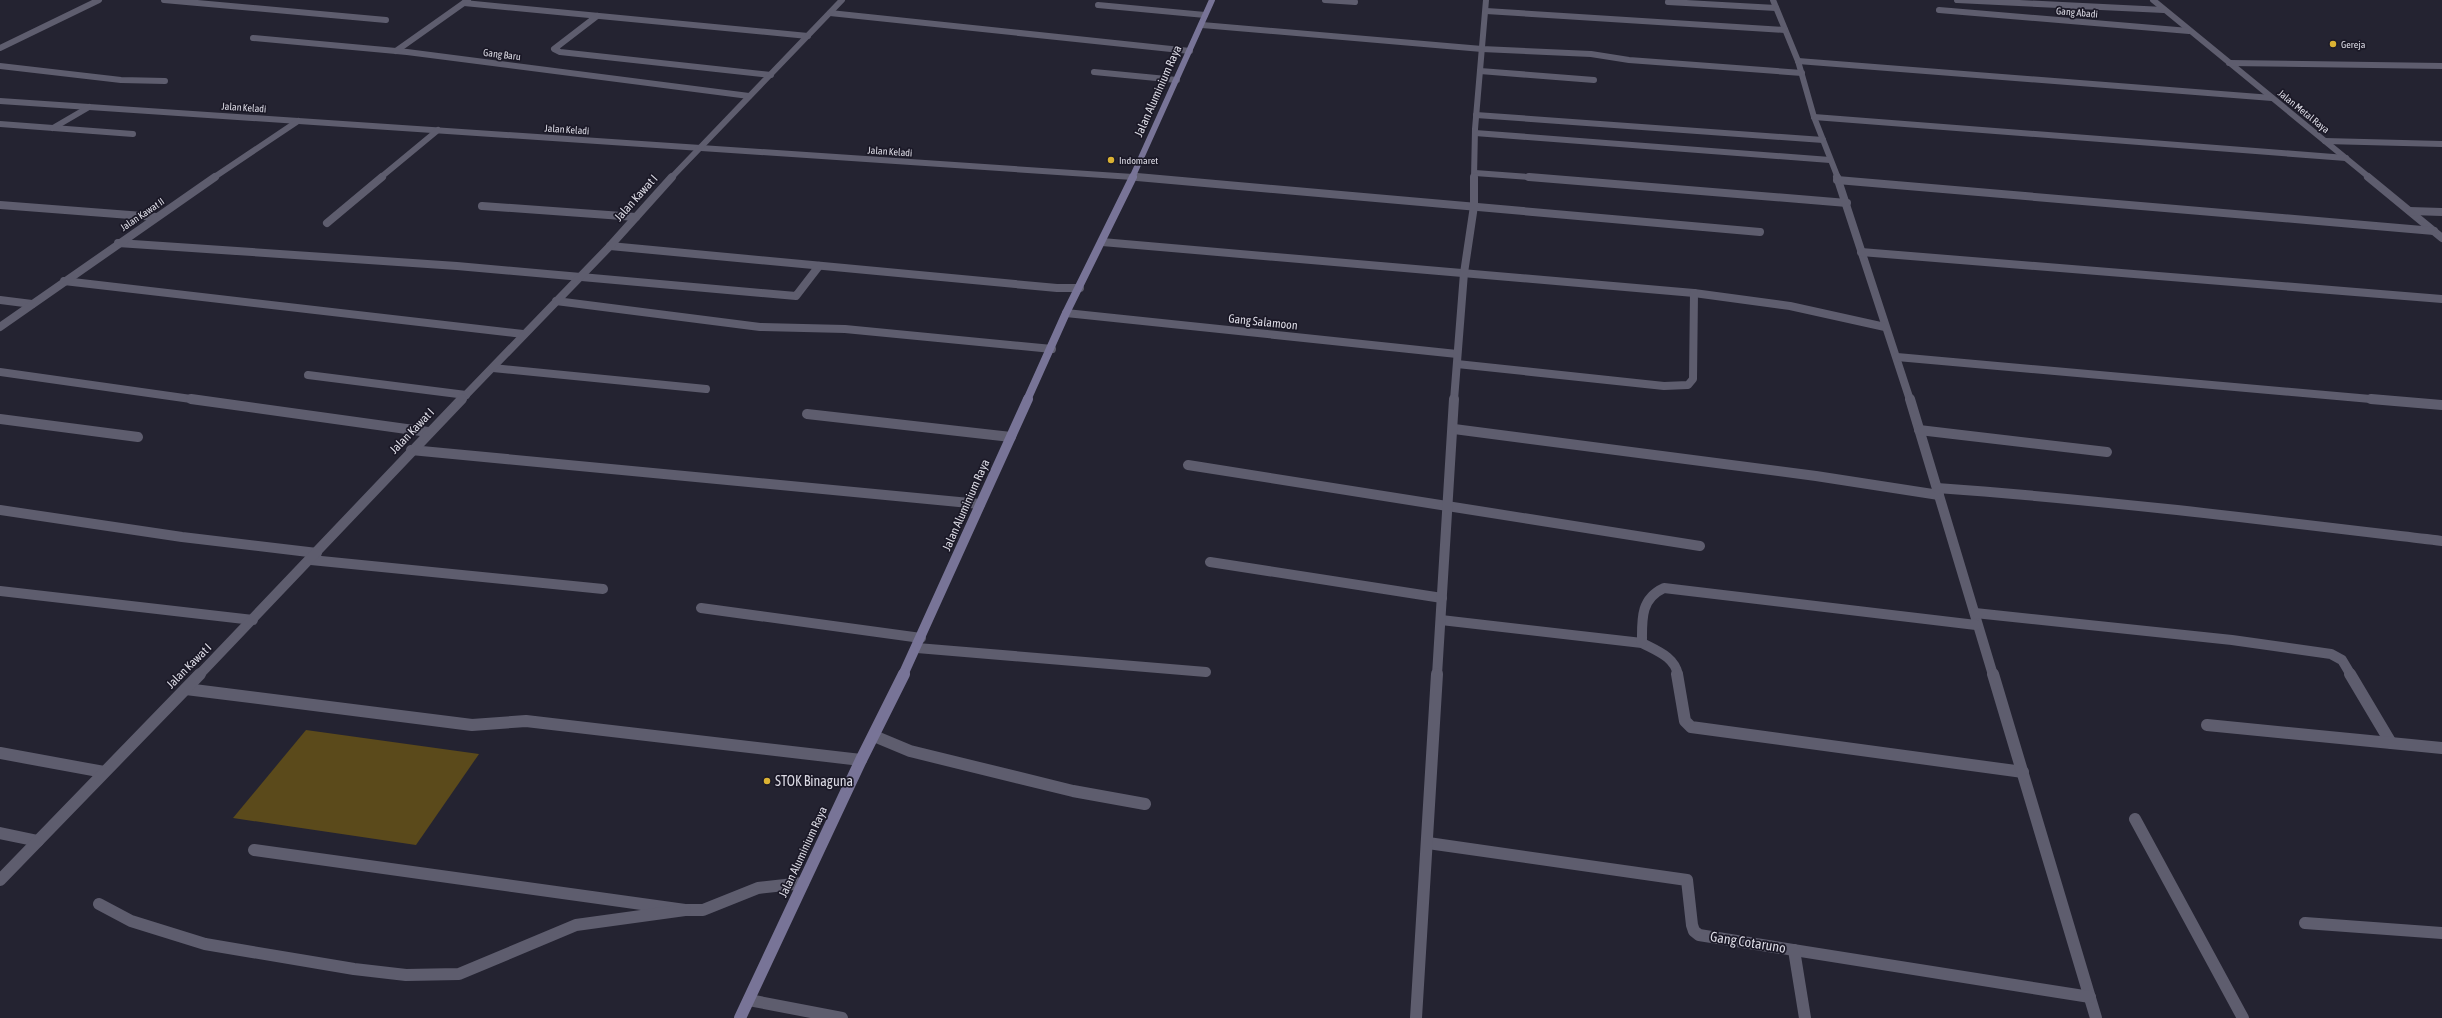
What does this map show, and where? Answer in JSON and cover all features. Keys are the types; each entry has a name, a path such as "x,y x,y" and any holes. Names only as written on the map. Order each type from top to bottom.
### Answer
{"main road":[{"name":"Jalan Aluminium Raya","path":"740,1018 861,760 919,643 980,504 1052,349 1066,313 1080,288 1133,177 1212,0"}],"street":[{"path":"0,48 99,0"},
{"path":"164,0 386,20"},
{"name":"Jalan Kawat I","path":"0,880 253,620 428,432 492,368 579,275 610,246 698,148 771,75 842,0"},
{"path":"1325,0 1355,2"},
{"path":"1416,1018 1454,429 1457,354 1464,273 1474,206 1476,115 1486,0"},
{"path":"1957,0 2164,10"},
{"path":"1981,0 1990,14"},
{"name":"Jalan Metal Raya","path":"2153,0 2442,238"},
{"path":"396,51 466,1 597,16 808,36"},
{"path":"1668,2 1774,4 1785,30 1798,61 1814,116 1847,203 1885,327 1897,357 1975,613 1976,625 2023,772 2096,1018"},
{"path":"1098,5 1205,15"},
{"name":"Gang Abadi","path":"1939,10 2189,31"},
{"path":"1486,11 1785,30"},
{"path":"830,13 1190,51"},
{"path":"597,16 554,49 560,52 771,75"},
{"path":"1202,25 1482,49 1591,54 1629,60 1802,73"},
{"name":"Gang Baru","path":"253,38 396,51 749,96"},
{"path":"1798,61 2272,98"},
{"path":"2229,63 2442,66"},
{"path":"0,66 121,80 165,81"},
{"path":"1480,71 1594,80"},
{"path":"1094,72 1177,80"},
{"name":"Jalan Keladi","path":"0,101 1133,177 1760,232"},
{"path":"54,128 89,107"},
{"path":"1476,115 1823,140"},
{"path":"1814,116 2346,158"},
{"name":"Jalan Kawat II","path":"0,327 118,243 298,121"},
{"path":"0,124 133,134"},
{"path":"327,223 438,130"},
{"path":"1475,133 1830,160"},
{"path":"2325,141 2442,144"},
{"path":"1475,173 1847,203"},
{"path":"1837,180 2434,231"},
{"path":"0,205 156,217"},
{"path":"482,206 636,217"},
{"path":"2410,211 2442,212"},
{"path":"1102,242 1694,293 1790,305 1832,312 1885,327"},
{"path":"118,243 294,253 579,275 796,296 819,266"},
{"path":"610,246 1057,288 1080,288"},
{"path":"1861,252 2442,299"},
{"path":"64,281 240,299 348,314 523,334"},
{"path":"1457,364 1664,386 1688,385 1693,379 1694,293"},
{"path":"0,300 32,304"},
{"path":"556,301 760,327 846,329 1052,349"},
{"name":"Gang Salamoon","path":"1066,313 1457,354"},
{"path":"1897,357 2442,405"},
{"path":"492,368 706,389"},
{"path":"0,372 428,432"},
{"path":"308,375 466,395"},
{"path":"807,414 1012,437"},
{"path":"0,419 138,437"},
{"path":"1454,429 1938,492 2129,504 2442,541"},
{"path":"1919,430 2107,452"},
{"path":"411,450 980,504"},
{"path":"1188,465 1253,477 1700,546"},
{"path":"0,510 182,538 314,556 603,589"},
{"path":"1210,562 1442,598"},
{"path":"1642,643 1643,605 1649,596 1664,588 1976,625"},
{"path":"0,591 253,620"},
{"path":"700,608 919,643 1206,672"},
{"path":"1975,613 2232,640 2331,654 2342,660 2391,743"},
{"path":"1441,620 1642,643 1664,654 1676,666 1685,721 1691,727 2023,772"},
{"path":"186,689 464,724 526,720 861,760"},
{"path":"2208,726 2442,748"},
{"path":"874,736 910,751 1057,788 1145,804"},
{"path":"0,753 104,772"},
{"path":"2135,819 2243,1018"},
{"path":"0,833 38,840"},
{"name":"Gang Cotaruno","path":"1428,843 1687,880 1692,925 1694,931 1699,935 2090,997"},
{"path":"254,850 685,910"},
{"path":"99,904 131,921 205,944 354,969 406,975 459,974 576,925 685,910 703,910 758,888 803,883"},
{"path":"2305,923 2442,933"},
{"path":"1794,950 1805,1018"},
{"path":"749,1000 842,1018"}],"shaded area":[{"path":"306,730 479,754 416,845 233,818"}],"place":[{"name":"Gereja","path":"2333,44"},
{"name":"Indomaret","path":"1111,160"},
{"name":"STOK Binaguna","path":"767,781"}]}
